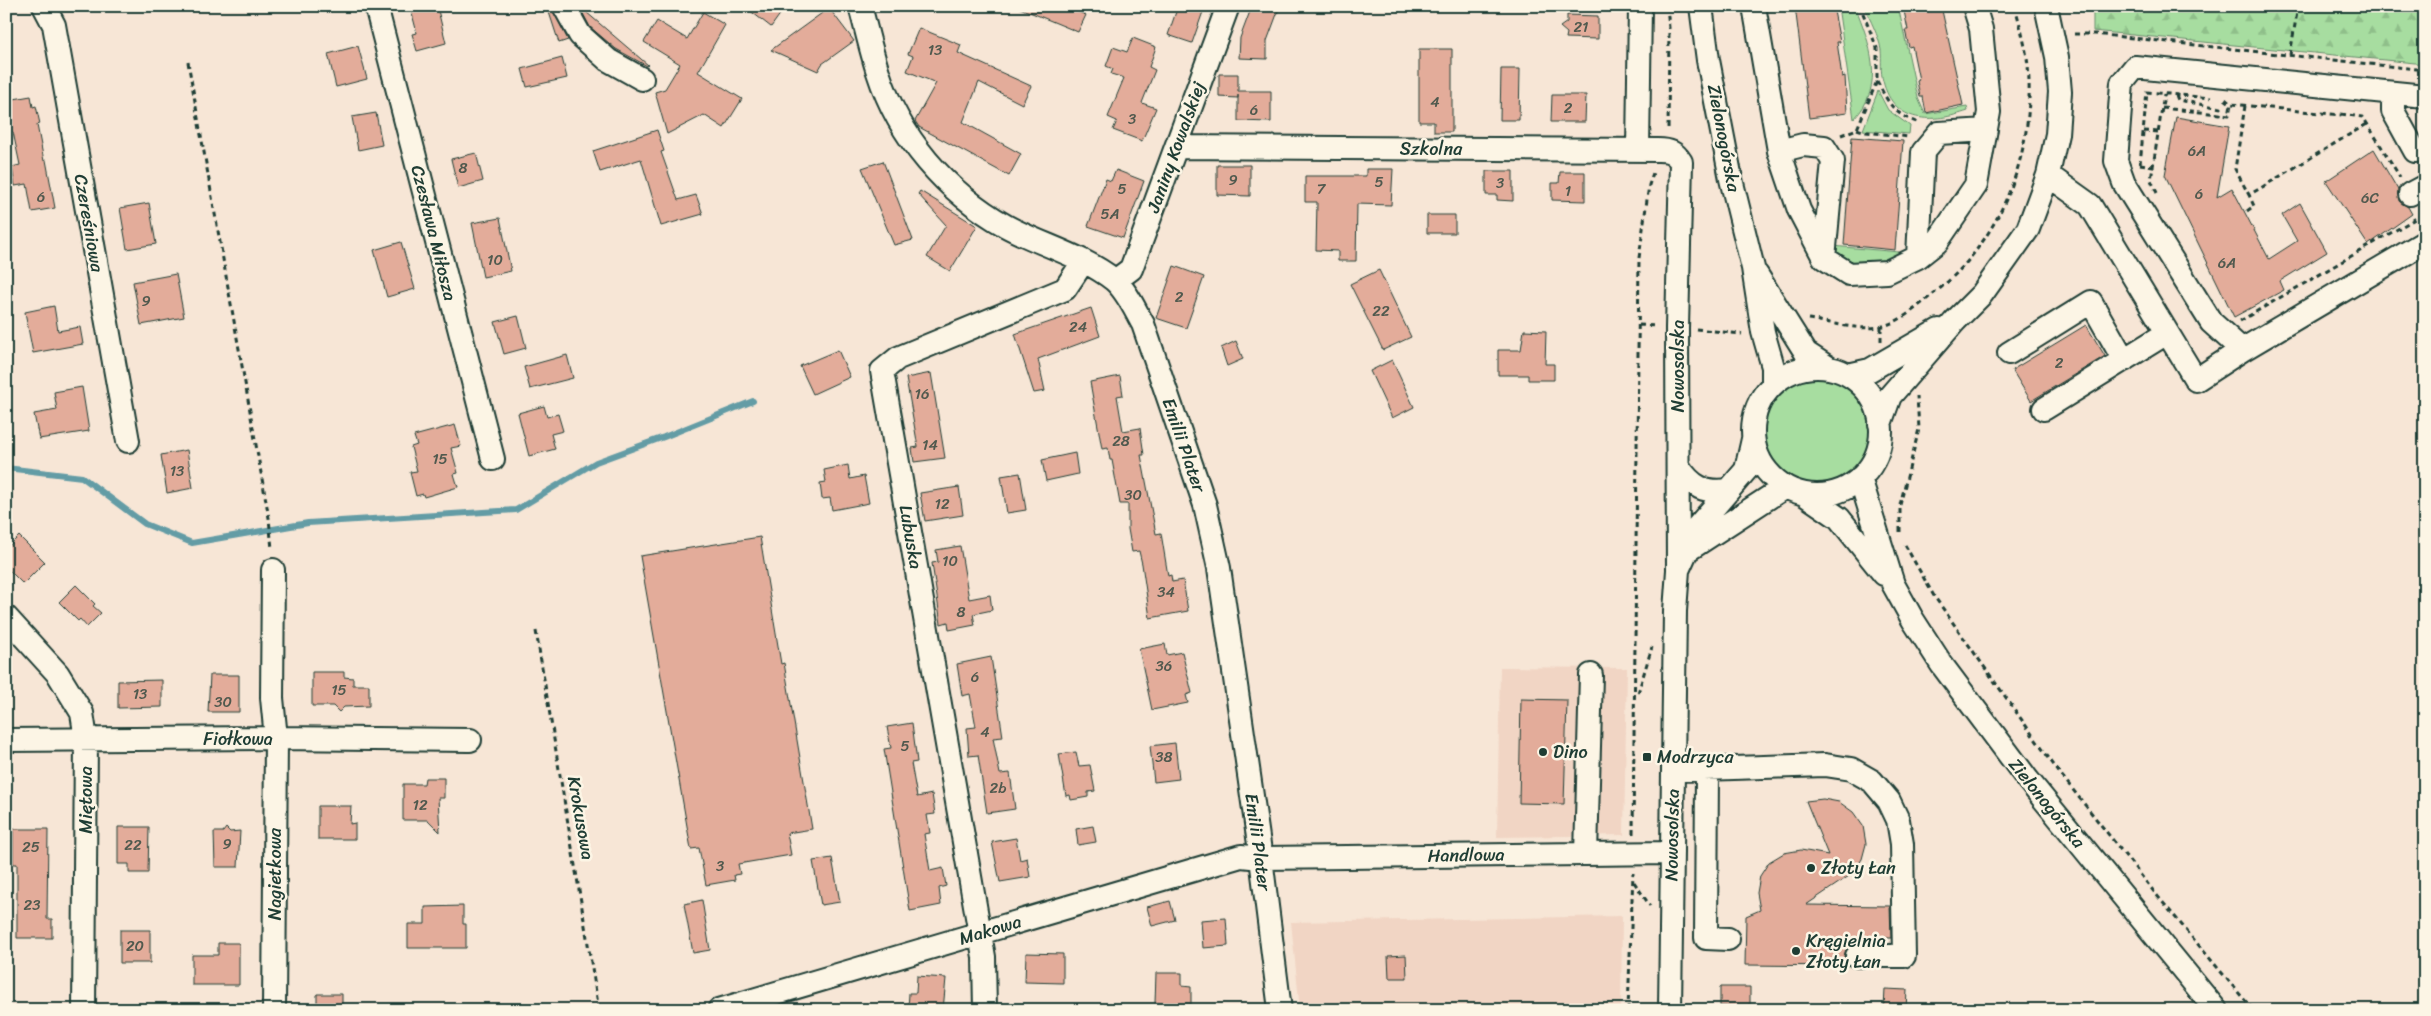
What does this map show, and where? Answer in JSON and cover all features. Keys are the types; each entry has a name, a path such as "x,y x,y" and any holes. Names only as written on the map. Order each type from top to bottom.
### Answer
{"street":[{"name":"Czereśniowa","path":"44,6 54,25 128,441"},
{"name":"Czesława Miłosza","path":"376,6 493,459"},
{"path":"564,6 580,36 608,60 642,79"},
{"name":"Emilii Plater","path":"860,6 878,73 892,108 923,157 942,180 1005,226 1084,262 1115,281 1143,324 1205,505 1219,568 1261,858 1280,1010"},
{"name":"Janiny Kowalskiej","path":"1115,281 1131,269 1228,6"},
{"path":"1640,6 1648,150"},
{"name":"Zielonogórska","path":"1701,6 1708,60 1731,180 1753,268 1763,332 1773,367 1773,384"},
{"path":"1754,6 1779,152 1799,210 1824,258 1849,274 1887,272 1918,257 1937,242 1976,185 1989,112 1981,29 1974,6"},
{"path":"1880,424 1890,396 1955,321 1982,294 2023,236 2048,175 2057,134 2060,92 2053,34 2046,6"},
{"path":"2242,350 2211,322 2129,192 2116,161 2122,83 2135,67 2425,96"},
{"path":"2393,93 2392,111 2415,151"},
{"path":"1918,257 1923,152 1939,133 1986,130"},
{"path":"1779,152 1803,145 1824,147 1833,161 1824,258"},
{"name":"Szkolna","path":"1176,147 1667,150 1676,154 1681,162"},
{"name":"Nowosolska","path":"1670,1010 1675,611 1678,570 1678,328 1681,162"},
{"path":"2048,175 2090,205 2196,380 2242,350 2425,242"},
{"name":"Lubuska","path":"978,933 882,371 898,358 1065,289 1084,262"},
{"name":"Zielonogórska","path":"1753,268 1806,353 1839,372"},
{"path":"2009,353 2091,302 2124,360"},
{"path":"1839,372 1864,388 1875,404 1880,424 1880,443 1873,462 1860,478 1844,490 1824,495 1795,491 1770,475 1762,464 1753,439 1754,419 1760,400 1773,384 1790,373 1809,367 1839,372 1870,370 1955,321"},
{"path":"2044,409 2167,333"},
{"name":"Nowosolska","path":"1678,570 1698,526 1746,470 1753,439"},
{"path":"1678,466 1687,479 1700,488 1713,492 1729,490"},
{"name":"Zielonogórska","path":"1860,478 1893,584"},
{"path":"1688,550 1795,491"},
{"name":"Zielonogórska","path":"1795,491 1838,518 1893,584 1913,620 1973,709 2028,780 2216,1010"},
{"name":"Nagietkowa","path":"273,570 272,698 276,738 274,1010"},
{"name":"Miętowa","path":"6,617 58,674 82,712 86,739 84,1010"},
{"path":"1586,854 1591,675"},
{"name":"Fiołkowa","path":"6,740 276,738 470,740"},
{"path":"1674,770 1825,765 1851,769 1872,781 1889,801 1898,820 1902,844 1904,956 1857,956"},
{"path":"1706,938 1707,770"},
{"name":"Handlowa","path":"1261,858 1672,854"},
{"name":"Makowa","path":"719,1010 764,1003 978,933 1215,863 1241,856 1261,858"},
{"path":"978,933 984,957 985,1010"},
{"path":"1671,938 1728,939"}],"path":[{"path":"1857,129 1876,81 1877,48 1860,6"},
{"path":"2290,55 2298,6"},
{"path":"2053,34 2095,34 2425,70"},
{"path":"188,62 270,522 271,537"},
{"path":"1876,81 1891,107 1910,120 1929,126"},
{"path":"2341,115 2343,88"},
{"path":"2129,192 2136,186 2140,164 2147,92 2227,99 2231,104 2245,106 2364,117 2367,124 2418,190 2424,213 2239,322"},
{"path":"2162,201 2151,180 2164,94"},
{"path":"2176,95 2178,100 2221,108 2220,115"},
{"path":"2162,108 2229,115 2231,104"},
{"path":"2245,106 2235,169 2254,206 2247,211"},
{"path":"2249,195 2367,124"},
{"path":"1838,136 1857,129 1866,132 1909,137 1916,133"},
{"path":"2144,130 2158,132"},
{"path":"1628,1010 1636,699 1639,258 1648,185 1657,160 1648,150"},
{"path":"2140,164 2153,166"},
{"path":"1881,327 1880,340 1891,358"},
{"path":"1906,378 1918,399 1919,429 1900,505 1900,532 1907,551 1934,596 2058,771 2155,893 2253,1010"},
{"name":"Krokusowa","path":"536,631 599,1010"}],"shaded area":[{"path":"1500,667 1627,668 1624,835 1497,837"},
{"path":"1622,916 1621,1010 1300,1010 1291,922"}],"green space":[{"path":"1838,6 1855,6 1870,49 1872,78 1870,93 1864,106 1854,119"},
{"path":"1864,6 1898,6 1918,98 1925,114 1967,107 1968,111 1942,118 1929,118 1916,117 1896,106 1888,95 1883,81 1880,45"},
{"path":"2093,6 2425,6 2425,64 2093,31"},
{"path":"1878,91 1888,110 1910,126 1909,134 1863,130"},
{"path":"1832,246 1899,252 1884,266 1859,269 1839,260"},
{"path":"1817,378 1837,382 1855,393 1866,411 1870,431 1866,451 1855,469 1837,480 1817,484 1797,480 1779,469 1768,451 1764,431 1768,411 1779,393 1797,382"}],"building":[{"path":"410,6 437,6 446,43 417,51 412,34 417,33"},
{"path":"547,6 551,6 568,40 559,43"},
{"path":"579,6 648,65 616,49 590,27"},
{"path":"744,6 786,6 771,27"},
{"path":"1015,6 1064,6 1086,15 1078,32"},
{"path":"1178,6 1205,6 1192,43 1168,35"},
{"path":"1252,6 1280,6 1267,41 1267,59 1239,58 1240,38"},
{"path":"1795,6 1833,6 1840,42 1837,42 1842,77 1845,76 1847,113 1809,118"},
{"path":"1903,6 1941,6 1963,105 1926,113 1923,97 1920,97 1917,81 1919,80 1912,46 1909,47 1905,30 1908,30"},
{"path":"829,8 854,41 822,64 818,71 771,50"},
{"path":"703,12 725,25 698,72 742,99 724,128 704,115 667,134 655,92 665,89 680,64 644,42 657,21 687,39"},
{"path":"1567,15 1598,16 1598,39 1566,38 1567,33 1560,27 1567,22"},
{"path":"919,28 961,45 958,53 1031,86 1022,104 979,82 963,122 1021,154 1009,176 919,127 915,121 936,83 907,71 913,56 908,54"},
{"path":"1133,38 1156,47 1149,67 1155,70 1142,103 1156,108 1142,141 1113,130 1117,121 1108,117 1124,78 1111,74 1113,69 1106,66 1113,47 1127,52"},
{"path":"358,46 367,79 336,87 328,54"},
{"path":"1419,49 1452,49 1452,132 1434,132 1434,122 1419,122"},
{"path":"562,58 567,78 527,87 522,69"},
{"path":"1501,69 1520,69 1519,120 1500,120"},
{"path":"1219,74 1238,74 1238,91 1271,91 1271,122 1238,121 1238,98 1219,97"},
{"path":"1552,95 1586,95 1585,122 1551,122"},
{"path":"31,96 33,107 36,106 40,124 37,125 55,208 32,212 27,184 15,186 12,167 20,165 13,132 6,127 6,112 9,108 8,100"},
{"path":"376,113 382,145 358,150 352,117"},
{"path":"2176,117 2229,126 2217,197 2232,188 2269,259 2297,241 2282,215 2300,203 2327,252 2280,281 2284,290 2234,317 2165,175"},
{"path":"657,130 664,151 661,152 678,200 696,195 703,214 661,226 641,159 600,172 593,151"},
{"path":"1852,137 1903,141 1895,250 1844,245"},
{"path":"2374,149 2398,190 2399,201 2408,207 2412,214 2368,245 2326,181"},
{"path":"476,153 483,181 458,188 451,159"},
{"path":"883,161 913,240 894,245 862,168"},
{"path":"1217,165 1250,165 1250,196 1217,195"},
{"path":"1366,169 1393,169 1391,205 1357,204 1356,261 1338,261 1338,251 1316,250 1317,202 1305,202 1305,176 1366,176"},
{"path":"1116,170 1144,181 1123,238 1088,226 1106,179 1111,181"},
{"path":"1486,171 1513,171 1513,201 1497,200 1497,195 1486,195"},
{"path":"1560,172 1585,172 1585,201 1552,200 1552,183 1559,183"},
{"path":"920,191 977,226 950,271 927,257 946,225 918,194"},
{"path":"149,203 156,244 127,249 120,208"},
{"path":"1427,215 1455,215 1455,233 1427,233"},
{"path":"500,218 511,271 483,277 472,223"},
{"path":"401,242 415,289 387,297 374,250"},
{"path":"1174,266 1204,277 1186,328 1156,318"},
{"path":"1379,270 1411,337 1383,350 1350,284"},
{"path":"176,274 184,317 141,325 133,282"},
{"path":"54,306 58,331 80,327 83,344 33,353 25,312"},
{"path":"1091,308 1100,336 1038,359 1045,391 1034,393 1015,334"},
{"path":"518,316 526,348 504,354 495,322"},
{"path":"2086,325 2105,356 2031,401 2012,370"},
{"path":"1524,330 1546,331 1545,364 1554,364 1554,380 1528,380 1528,375 1498,375 1498,350 1521,350"},
{"path":"1236,341 1243,359 1227,366 1221,348"},
{"path":"838,350 850,377 813,394 800,366"},
{"path":"567,355 573,378 530,389 524,367"},
{"path":"1392,360 1414,407 1392,418 1370,371"},
{"path":"931,373 945,458 914,462 912,448 918,447 906,378"},
{"path":"1120,376 1123,395 1117,396 1123,431 1140,428 1144,455 1141,455 1156,534 1161,533 1168,576 1171,575 1172,582 1183,580 1188,611 1150,618 1139,551 1132,552 1128,529 1128,504 1120,504 1112,460 1110,460 1108,448 1102,449 1090,382"},
{"path":"82,387 89,431 39,439 34,414 57,410 54,392"},
{"path":"544,406 547,417 558,414 563,431 551,434 555,449 529,456 518,413"},
{"path":"455,425 461,446 451,448 458,473 454,474 458,487 424,497 423,494 416,496 410,472 417,471 411,447 417,445 414,436"},
{"path":"187,450 193,488 167,493 161,455"},
{"path":"1075,453 1078,474 1046,481 1042,460"},
{"path":"848,465 850,479 864,476 869,503 832,510 830,498 822,499 820,483 826,482 824,470"},
{"path":"1020,473 1026,510 1007,513 1001,476"},
{"path":"959,487 963,515 925,521 920,493"},
{"path":"19,536 45,562 23,584 6,567 6,549"},
{"path":"760,537 781,664 784,663 812,829 787,833 791,855 738,864 740,874 734,875 735,880 706,885 699,848 691,849 640,556"},
{"path":"960,546 969,599 990,595 992,610 973,614 975,625 949,630 948,622 941,624 932,563 938,562 936,550"},
{"path":"76,585 95,604 93,606 101,613 87,627 80,619 78,621 59,602"},
{"path":"1165,644 1167,655 1182,652 1192,693 1186,695 1188,703 1152,710 1139,649"},
{"path":"991,657 1003,737 993,738 1000,774 1010,773 1015,809 987,813 978,755 969,756 967,728 976,727 970,694 962,696 957,664"},
{"path":"312,672 344,672 344,677 353,678 353,685 369,685 369,706 344,707 339,712 333,706 312,706"},
{"path":"210,675 239,675 239,712 208,712"},
{"path":"162,680 162,707 118,708 118,681"},
{"name":"Dino","path":"1521,699 1567,700 1564,804 1519,803"},
{"path":"912,723 917,762 911,763 917,797 932,794 935,814 927,815 930,833 924,834 930,871 943,868 946,886 939,888 941,905 910,911 884,749 891,748 887,727"},
{"path":"1175,743 1179,779 1154,782 1150,746"},
{"path":"1076,752 1079,766 1090,765 1095,791 1088,792 1088,797 1071,800 1070,795 1066,796 1059,754"},
{"path":"425,778 444,778 444,798 438,798 440,832 428,820 403,820 403,784 424,784"},
{"name":"Złoty Łan","path":"1823,799 1839,802 1853,812 1863,826 1866,844 1862,859 1852,874 1806,905 1890,906 1891,938 1847,938 1847,948 1844,956 1848,966 1745,965 1746,916 1760,910 1757,893 1760,876 1769,862 1784,853 1801,850 1828,855 1806,801"},
{"path":"318,806 351,806 350,824 355,823 355,839 318,839"},
{"path":"1093,826 1096,842 1078,845 1076,829"},
{"path":"118,827 149,827 148,873 129,873 129,864 118,864"},
{"path":"226,828 230,832 240,831 238,867 215,867 214,832 223,832"},
{"path":"13,829 48,829 47,919 52,919 52,938 17,938 17,864 13,864"},
{"path":"1016,838 1020,860 1027,858 1030,877 1000,882 992,842"},
{"path":"832,858 840,902 821,905 813,861"},
{"path":"702,900 710,950 693,953 684,904"},
{"path":"1170,901 1175,920 1152,926 1147,907"},
{"path":"463,906 463,924 466,924 466,948 408,948 408,924 425,924 425,907"},
{"path":"1226,918 1228,946 1203,948 1201,920"},
{"path":"120,930 150,930 150,963 120,963"},
{"path":"218,943 239,943 239,985 192,985 192,955 218,955"},
{"path":"1026,953 1063,954 1063,983 1025,982"},
{"path":"1406,955 1407,978 1389,978 1388,956"},
{"path":"1156,973 1182,973 1182,986 1191,987 1191,1004 1155,1003"},
{"path":"917,976 946,978 943,1010 908,1010 909,993 916,993"},
{"path":"1720,987 1750,987 1750,1007 1720,1006"},
{"path":"1885,989 1907,990 1906,1010 1884,1009"},
{"path":"317,994 342,994 342,1010 317,1010"}],"waterway":[{"path":"6,468 82,477 145,524 192,543 308,523 516,510 596,462 753,401"}],"place":[{"name":"Dino","path":"1543,752"},
{"name":"Modrzyca","path":"1647,757"},
{"name":"Złoty Łan","path":"1811,868"},
{"name":"Kręgielnia Złoty Łan","path":"1796,951"}]}
